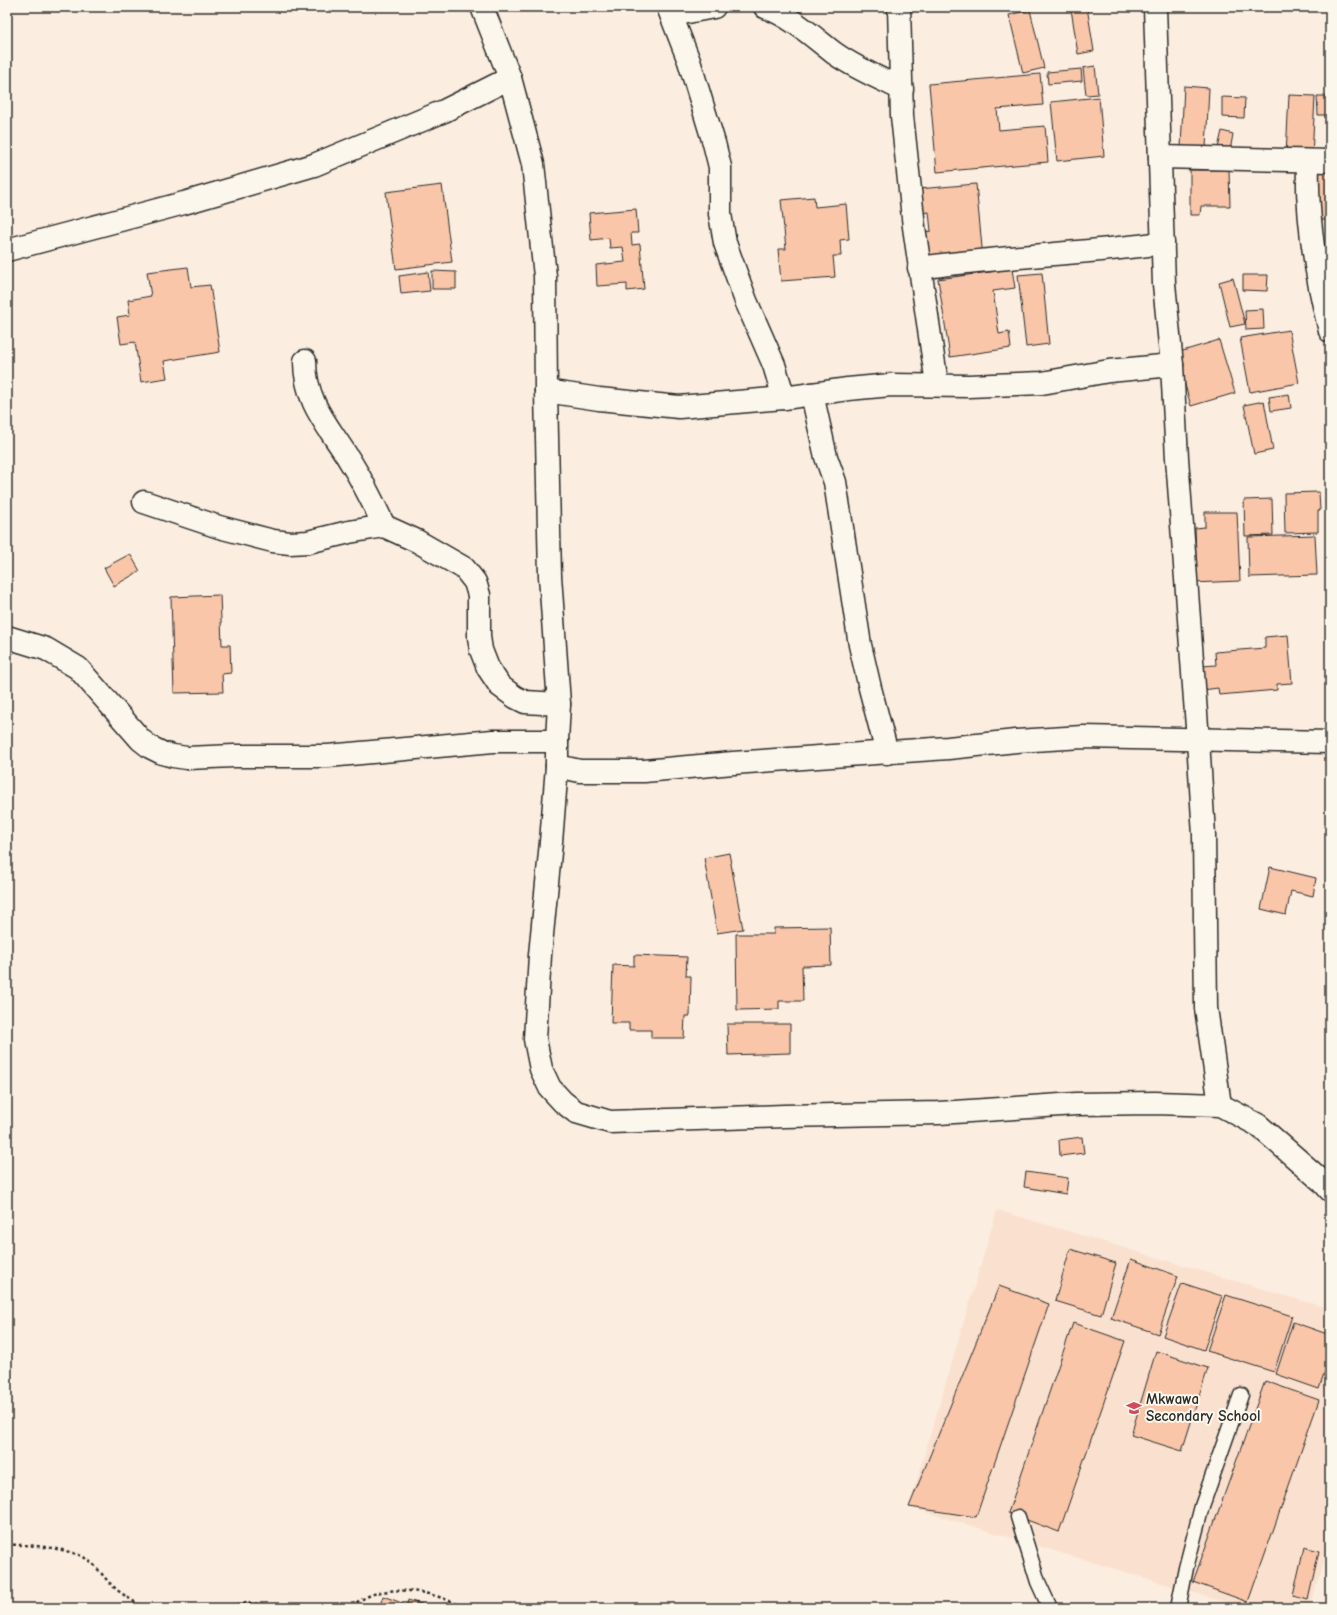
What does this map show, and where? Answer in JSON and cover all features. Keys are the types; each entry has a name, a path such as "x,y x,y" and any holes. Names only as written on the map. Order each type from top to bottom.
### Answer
{"street":[{"path":"482,7 510,78 533,171 545,276 550,576 559,704 557,766 540,955 535,1039 541,1069 550,1088 562,1102 576,1112 610,1122 784,1116 938,1113 1076,1104 1155,1103 1220,1106 1258,1125 1323,1182 1330,1190"},
{"path":"714,7 670,11 689,61 709,122 720,166 720,214 725,243 746,301 774,365 784,398"},
{"path":"765,7 780,12 835,53 861,69 902,89"},
{"path":"899,7 902,116 919,268 937,384"},
{"path":"1155,7 1164,284 1172,365 1177,458 1204,835 1206,1008 1220,1106"},
{"path":"7,250 184,203 314,165 444,111 510,78"},
{"path":"1160,157 1330,161"},
{"path":"1308,161 1308,197 1314,254 1330,330"},
{"path":"919,268 1162,243"},
{"path":"305,361 307,388 313,404 351,461 384,526"},
{"path":"546,391 599,399 679,407 784,398 848,389 884,386 937,384 969,386 1042,383 1110,372 1172,365"},
{"path":"812,394 823,443 835,482 860,645 887,753"},
{"path":"144,502 219,527 273,541 290,543 308,542 372,527 384,526 438,552 464,568 472,577 477,587 479,595 479,637 481,650 488,668 500,686 514,697 525,702 559,704"},
{"path":"7,637 46,649 78,668 141,740 150,747 173,756 187,758 234,756 328,756 493,741 557,741"},
{"path":"557,766 594,772 644,771 1083,737 1330,742"}],"lane":[{"path":"1178,1608 1186,1568 1202,1506 1241,1395"},
{"path":"1018,1517 1038,1582 1050,1608"}],"path":[{"path":"7,1545 40,1547 70,1552 85,1558 99,1570 115,1588 146,1608"},
{"path":"346,1608 377,1593 394,1590 425,1593 465,1608"},
{"path":"219,1608 244,1603 267,1604 279,1608"}],"shaded area":[{"name":"Mkwawa Secondary School","path":"997,1210 1330,1309 1330,1538 1310,1608 1245,1608 909,1507"}],"building":[{"path":"1087,7 1094,51 1078,54 1071,9"},
{"path":"1030,10 1044,68 1023,73 1009,15"},
{"path":"1095,66 1098,94 1086,95 1083,68"},
{"path":"1081,69 1082,81 1048,84 1047,72"},
{"path":"1040,74 1043,105 997,109 999,130 1045,126 1048,162 937,172 929,84"},
{"path":"1184,86 1209,88 1206,148 1181,147"},
{"path":"1289,95 1315,96 1312,157 1286,155"},
{"path":"1317,96 1330,96 1330,115 1318,115"},
{"path":"1099,97 1104,156 1057,161 1051,102"},
{"path":"1222,97 1245,98 1244,118 1222,117"},
{"path":"1222,131 1233,134 1230,151 1218,148"},
{"path":"1316,169 1330,169 1330,220 1315,220"},
{"path":"1190,170 1229,170 1230,206 1201,206 1200,215 1190,215"},
{"path":"976,184 983,258 928,263 924,232 931,231 929,212 920,213 918,189"},
{"path":"442,185 452,262 396,269 386,192"},
{"path":"814,197 815,207 846,204 849,239 840,240 841,256 833,256 835,277 781,281 778,249 786,249 781,200"},
{"path":"636,209 638,233 631,233 632,245 640,244 644,289 627,291 627,284 597,286 596,265 625,262 623,247 610,248 609,238 591,240 589,213"},
{"path":"188,267 191,287 210,285 220,352 164,361 167,378 141,382 135,342 121,344 117,317 130,315 128,300 151,296 147,272"},
{"path":"1012,269 1015,288 993,291 999,334 1009,332 1011,348 950,357 938,279"},
{"path":"432,271 456,272 456,289 432,289"},
{"path":"428,272 430,291 401,294 399,276"},
{"path":"1042,273 1049,344 1026,347 1018,275"},
{"path":"1243,275 1268,275 1267,291 1243,290"},
{"path":"1233,278 1245,324 1230,327 1219,282"},
{"path":"1263,309 1264,329 1246,330 1245,310"},
{"path":"1289,330 1299,383 1250,392 1240,338"},
{"path":"1219,340 1235,393 1191,406 1176,353"},
{"path":"1289,394 1291,408 1271,411 1269,397"},
{"path":"1264,401 1273,450 1254,454 1244,405"},
{"path":"1319,492 1320,511 1318,511 1318,532 1285,533 1284,493"},
{"path":"1272,499 1273,535 1245,536 1244,500"},
{"path":"1205,512 1237,512 1240,581 1191,583 1190,557 1196,556 1195,528 1205,527"},
{"path":"1315,535 1317,575 1249,577 1248,537"},
{"path":"130,554 140,571 114,586 104,568"},
{"path":"220,595 222,645 230,645 231,673 222,674 223,692 174,693 171,597"},
{"path":"1288,635 1292,683 1277,684 1277,690 1219,695 1218,688 1203,690 1202,666 1216,665 1215,652 1265,648 1265,637"},
{"path":"729,853 743,929 717,933 704,858"},
{"path":"1270,867 1316,878 1313,896 1291,891 1286,915 1261,909"},
{"path":"830,927 831,965 802,966 803,1001 779,1001 779,1009 737,1010 736,934 774,934 774,928"},
{"path":"634,955 687,957 686,976 691,976 690,1016 685,1016 684,1038 651,1038 651,1030 629,1030 629,1023 611,1023 613,965 634,966"},
{"path":"727,1024 790,1024 790,1053 728,1055"},
{"path":"1082,1137 1084,1153 1060,1156 1059,1140"},
{"path":"1026,1172 1068,1178 1066,1194 1024,1187"},
{"path":"1070,1249 1116,1263 1101,1315 1055,1301"},
{"path":"1131,1259 1178,1276 1158,1334 1111,1318"},
{"path":"1182,1283 1222,1296 1204,1350 1163,1336"},
{"path":"999,1286 1049,1304 976,1517 909,1507"},
{"path":"1226,1295 1292,1316 1274,1372 1207,1351"},
{"path":"1293,1322 1330,1335 1330,1357 1319,1389 1276,1374"},
{"path":"1073,1323 1125,1341 1059,1532 1008,1513"},
{"path":"1156,1351 1208,1368 1182,1451 1131,1435"},
{"path":"1265,1381 1319,1400 1248,1602 1193,1582"},
{"path":"1304,1547 1319,1551 1308,1600 1293,1596"},
{"path":"383,1596 402,1603 401,1608 379,1608"},
{"path":"408,1600 434,1608 406,1608"}],"place":[{"name":"Mkwawa Secondary School","path":"1134,1408"}]}
